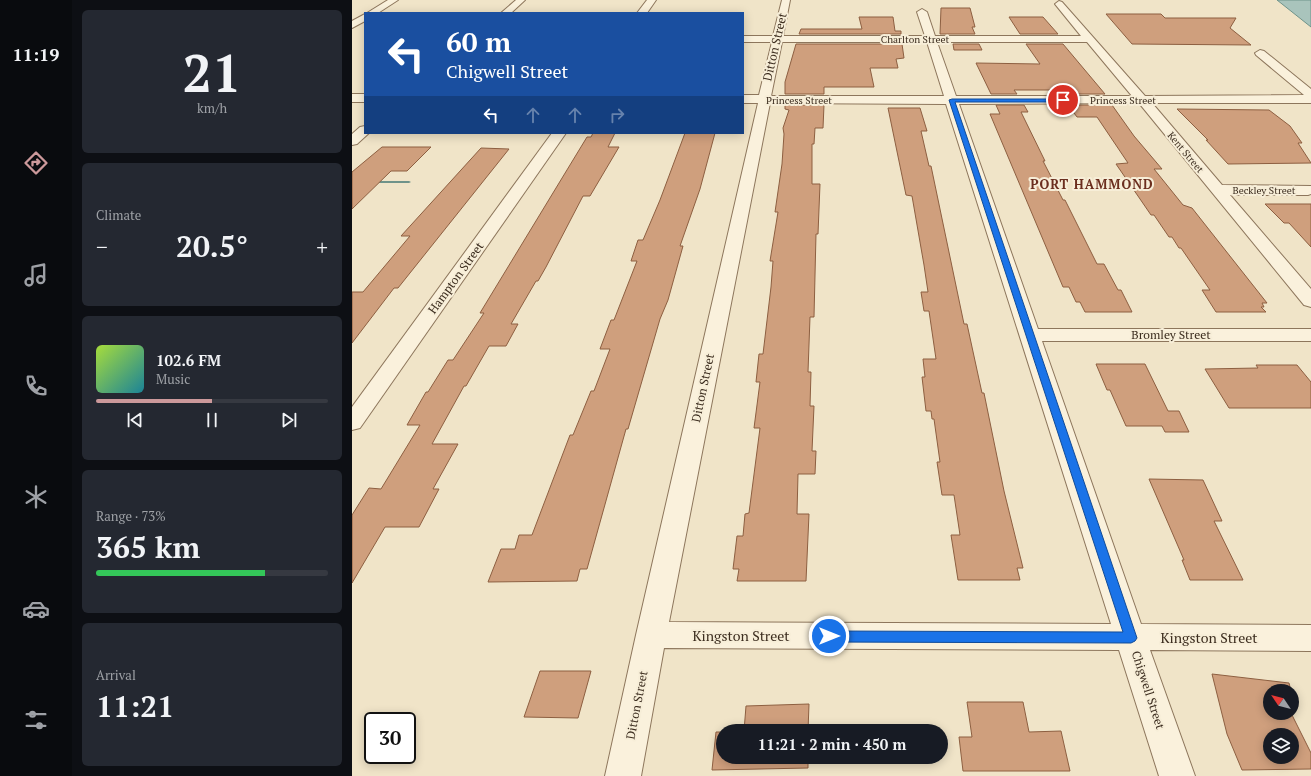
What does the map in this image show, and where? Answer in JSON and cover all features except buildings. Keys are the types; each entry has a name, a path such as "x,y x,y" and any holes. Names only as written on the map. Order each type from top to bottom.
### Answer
{"street":[{"path":"374,12 394,0"},
{"path":"507,12 521,0"},
{"path":"643,12 652,0"},
{"name":"Ditton Street","path":"623,776 753,99 778,39 786,0"},
{"name":"Kent Street","path":"1059,4 1219,190 1311,301"},
{"name":"Chigwell Street","path":"922,12 1177,776"},
{"path":"352,25 364,18"},
{"name":"Charlton Street","path":"744,39 1088,39"},
{"path":"1260,53 1306,90 1311,98"},
{"path":"352,98 364,98"},
{"name":"Princess Street","path":"753,99 1142,100 1311,98"},
{"path":"352,141 364,131"},
{"name":"Hampton Street","path":"352,423 558,134"},
{"name":"Beckley Street","path":"1219,190 1308,190"},
{"name":"Bromley Street","path":"1030,334 1311,335"},
{"name":"Kingston Street","path":"651,635 1311,638"}],"water":[{"path":"1277,0 1311,0 1311,27"}],"waterway":[{"path":"352,182 409,182"}],"district":[{"name":"PORT HAMMOND","path":"1092,184"}],"route":[{"path":"829,636 1131,638 952,100 1063,100"}]}
